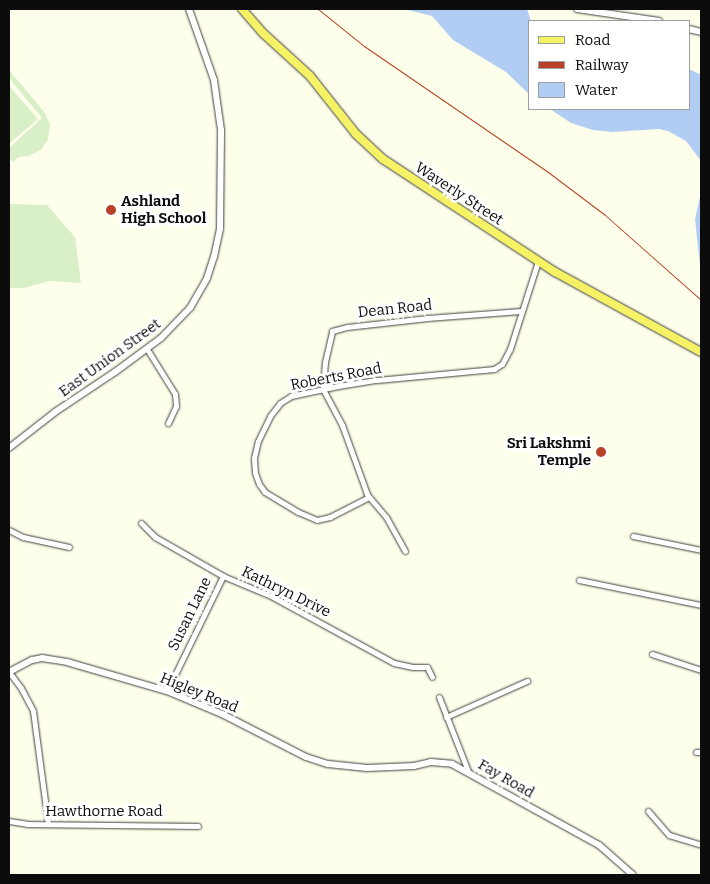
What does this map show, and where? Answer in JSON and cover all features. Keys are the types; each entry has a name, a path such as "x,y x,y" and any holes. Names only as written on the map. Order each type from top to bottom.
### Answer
{"main road":[{"name":"Waverly Street","path":"242,9 264,34 317,83 369,148 412,179 571,282 701,352"}],"street":[{"name":"East Union Street","path":"9,448 55,412 147,349 173,327 199,293 213,263 220,229 219,109 212,74 189,9"},
{"path":"577,9 651,20"},
{"name":"Roberts Road","path":"370,497 330,518 317,520 279,501 259,484 255,473 254,458 258,441 270,416 280,403 291,396 377,380 494,369 506,359 538,261"},
{"name":"Dean Road","path":"324,390 323,376 328,345 332,331 336,329 436,317 521,311"},
{"path":"147,349 175,394 176,406 168,424"},
{"path":"324,390 342,424 362,482 370,497 386,517 405,551"},
{"name":"Kathryn Drive","path":"140,523 155,537 223,576 271,596 394,663 413,668 427,666 432,677"},
{"path":"9,530 23,537 69,547"},
{"path":"633,536 701,550"},
{"name":"Susan Lane","path":"167,691 223,576"},
{"path":"579,580 701,605"},
{"path":"652,654 701,670"},
{"name":"Higley Road","path":"9,672 32,660 52,659 167,691 222,714 306,757 328,764 348,767"},
{"path":"9,672 22,688 33,711 48,824"},
{"path":"446,717 527,681"},
{"path":"439,697 468,771"},
{"name":"Fay Road","path":"348,767 394,767 444,762 468,771 600,845 632,875"},
{"path":"648,810 669,835 701,845"},
{"name":"Hawthorne Road","path":"9,820 48,824 198,826"}],"green space":[{"path":"9,70 45,113 50,125 48,139 41,150 28,156 19,157 13,162 9,157 9,148 42,118 9,78"},
{"path":"9,86 38,119 10,143 9,142"},
{"path":"9,204 47,205 75,237 81,283 49,281 24,288 9,288"}],"water":[{"path":"404,9 527,9 531,20 528,20 528,93 506,72 453,40 432,16"},
{"path":"690,70 701,75 701,161 686,141 668,131 659,129 612,132 593,130 571,123 552,110 690,110"},
{"path":"701,192 701,274 695,219"}],"railway":[{"path":"318,9 364,46 548,172 605,215 701,300"}],"place":[{"name":"Ashland High School","path":"111,210"},
{"name":"Sri Lakshmi Temple","path":"601,452"}]}
